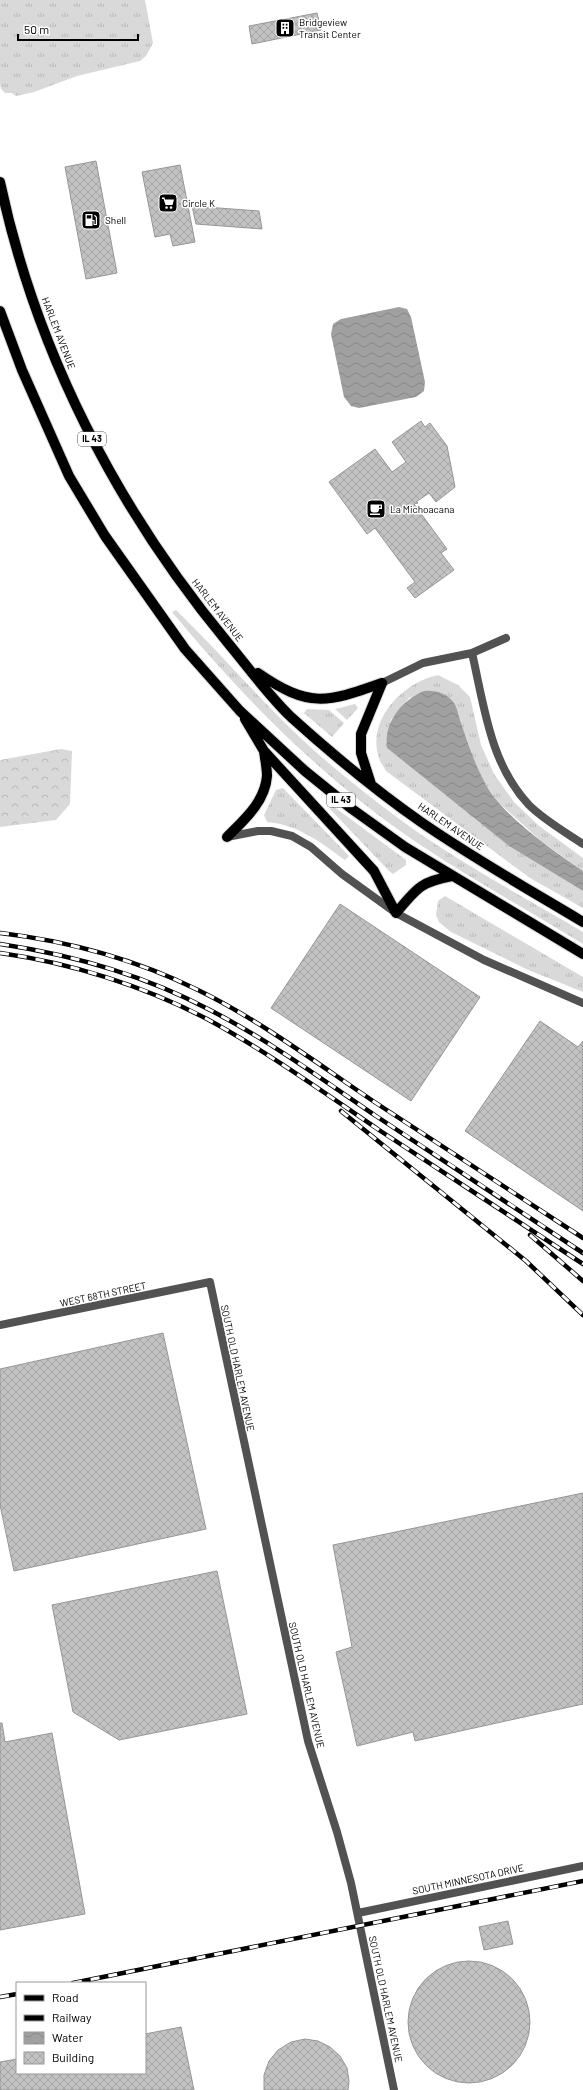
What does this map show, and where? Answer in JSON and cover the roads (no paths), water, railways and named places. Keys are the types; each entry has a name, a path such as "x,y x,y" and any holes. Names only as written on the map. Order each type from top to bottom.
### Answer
{"main road":[{"name":"HARLEM AVENUE","path":"0,182 5,207 39,317 72,400 106,467 132,510 170,568 202,611 246,666 289,714 371,784 419,821 473,856 583,922"},
{"name":"IL 43","path":"0,311 22,370 69,476 105,536 185,649 240,711 304,771 352,809 405,847 583,954"},
{"path":"246,666 288,692 309,698 337,698 382,683"},
{"path":"371,784 361,753 361,734 382,683"},
{"path":"240,711 264,751 374,871 396,913 418,887 432,880 452,876"},
{"path":"227,837 249,816 263,792 267,776 264,751"}],"street":[{"path":"382,683 423,663 472,653 506,638"},
{"path":"472,653 491,738 499,761 529,804 583,844"},
{"path":"227,837 258,831 271,831 292,836 310,847 342,874 396,913 484,960 583,1003"},
{"name":"WEST 68TH STREET","path":"0,1325 210,1282"},
{"name":"SOUTH OLD HARLEM AVENUE","path":"210,1282 308,1741 337,1832 358,1912 394,2090"},
{"name":"SOUTH MINNESOTA DRIVE","path":"358,1912 583,1866"}],"water":[{"path":"399,307 407,309 411,317 425,382 424,391 416,397 359,408 351,406 344,397 331,334 333,324 341,319"},
{"path":"424,691 440,693 448,697 454,703 474,760 491,792 513,818 542,842 583,871 583,891 509,846 387,748 388,730 391,721 408,700"}],"railway":[{"path":"0,933 51,941 102,953 175,979 221,1002 267,1029 376,1103 583,1238"},
{"path":"0,944 54,954 108,968 160,986 210,1010 253,1034 294,1060 583,1253"},
{"path":"0,953 27,957 106,977 158,996 207,1019 273,1058 379,1130 583,1264"},
{"path":"341,1111 526,1261 583,1315"},
{"path":"530,1235 583,1281"},
{"path":"78,1982 583,1881"},
{"path":"0,1997 16,1994"}],"place":[{"name":"Bridgeview Transit Center","path":"285,28"},
{"name":"Circle K","path":"168,203"},
{"name":"Shell","path":"91,220"},
{"name":"La Michoacana","path":"376,509"}]}
